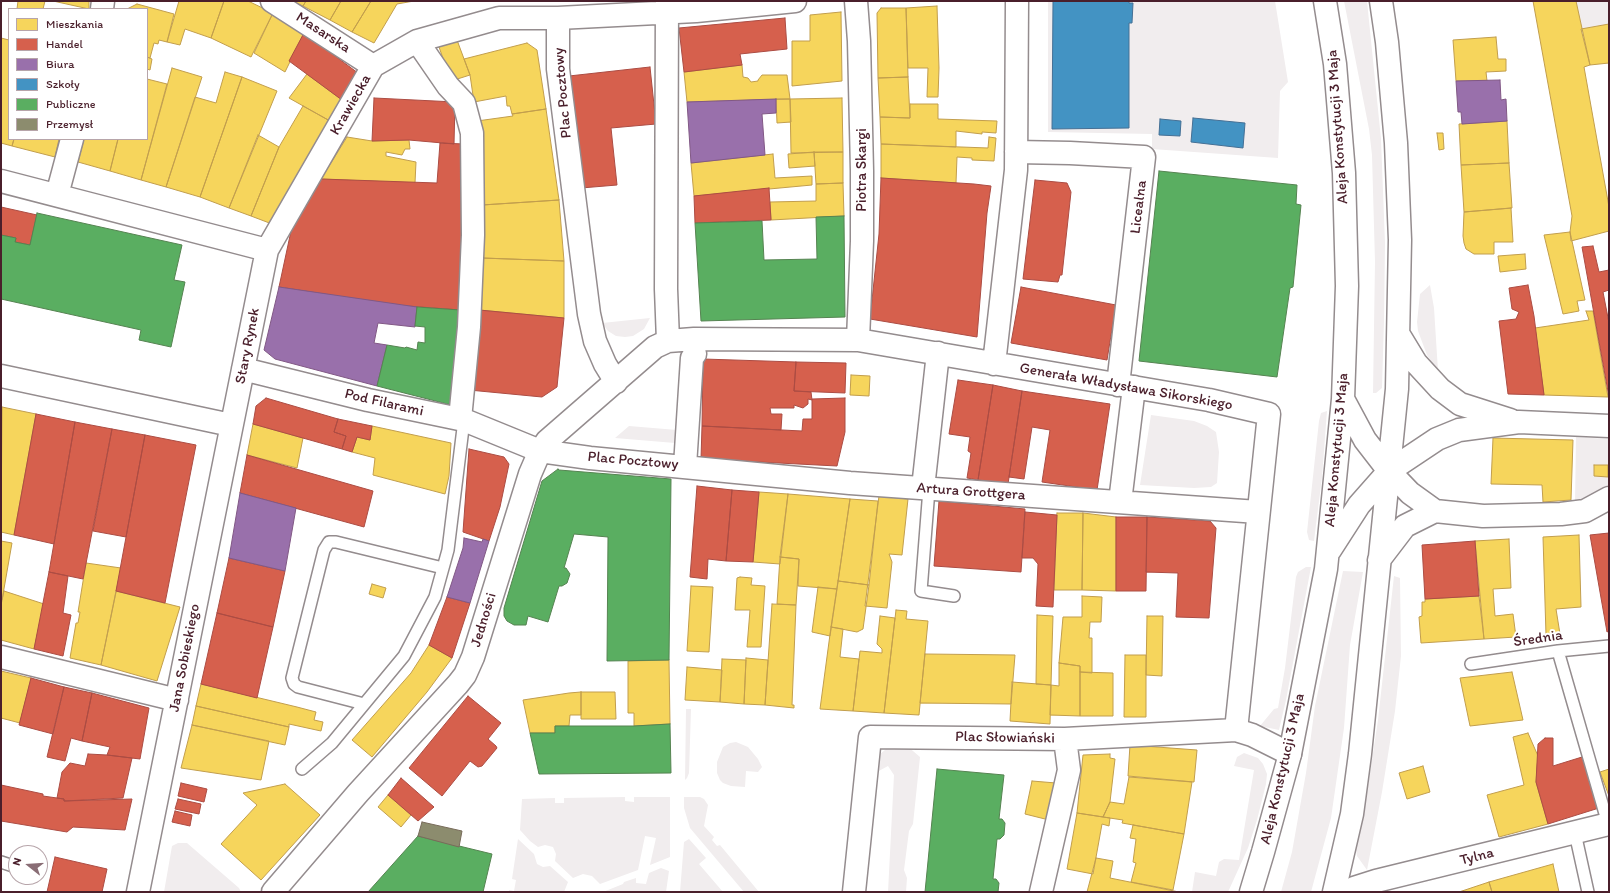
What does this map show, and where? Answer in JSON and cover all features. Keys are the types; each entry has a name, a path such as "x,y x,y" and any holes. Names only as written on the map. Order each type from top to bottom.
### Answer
{"street":[{"name":"Masarska","path":"272,1 373,66"},
{"path":"558,18 667,6 696,11 795,1"},
{"name":"Piotra Skargi","path":"856,1 859,48 862,171 862,241 858,340"},
{"path":"994,364 1016,170 1017,1"},
{"name":"Aleja Konstytucji 3 Maja","path":"1251,892 1290,754 1328,553 1343,399 1346,286 1344,173 1335,64 1325,1"},
{"path":"1334,892 1352,814 1360,754 1396,403 1399,335 1400,240 1396,143 1387,42 1381,1"},
{"path":"667,6 668,208 666,289 668,341"},
{"name":"Krawiecka","path":"267,250 373,66 416,41 496,9 558,18"},
{"name":"Plac Pocztowy","path":"558,18 558,69 589,314 595,341 605,364 616,382"},
{"path":"416,41 448,86 464,103 472,133 473,235 469,327 462,420"},
{"path":"57,195 69,149"},
{"name":"Licealna","path":"1016,152 1144,157 1126,386 1120,502"},
{"path":"1,181 267,250"},
{"name":"Stary Rynek","path":"231,425 267,250"},
{"path":"1399,335 1416,363 1440,389 1460,404 1519,422"},
{"name":"Generała Władysława Sikorskiego","path":"668,341 694,339 858,340 1209,400 1269,414 1236,730"},
{"name":"Jedności","path":"273,892 358,793 465,675 530,474 531,447 547,441 655,347 668,341"},
{"path":"926,488 938,353"},
{"name":"Plac Pocztowy","path":"531,447 590,458 685,466 692,358 695,354"},
{"name":"Pod Filarami","path":"243,369 368,400 462,420 531,447"},
{"path":"1,376 231,425"},
{"path":"1343,399 1365,440 1389,471 1410,493 1435,511 1483,516 1561,514 1586,511 1609,498"},
{"path":"1328,553 1359,505 1389,471 1437,439 1459,430 1519,422 1609,426"},
{"name":"Jana Sobieskiego","path":"138,892 231,425"},
{"name":"Artura Grottgera","path":"685,466 850,483 1258,512"},
{"path":"1379,560 1405,526 1435,511"},
{"path":"1,657 177,700"},
{"name":"Plac Słowiański","path":"854,892 870,737 1024,737 1065,739 1236,730 1252,735 1290,754"},
{"path":"1041,892 1068,770 1065,739"},
{"name":"Tylna","path":"1347,892 1354,888 1376,882 1609,824"}],"lane":[{"path":"302,769 332,743 404,656 435,597 448,550 462,420"},
{"path":"926,488 921,592 954,596"},
{"path":"364,704 298,687 294,684 292,678 324,550 329,542 336,542 443,568"},
{"name":"Średnia","path":"1471,664 1558,651 1609,646"},
{"path":"1558,651 1609,824"},
{"path":"1575,833 1588,892"}],"shaded area":[{"path":"1048,1 1275,1 1288,82 1280,91 1278,158 1152,149 1152,134 1048,132"},
{"path":"1344,1 1367,1 1381,139 1385,243 1384,321 1382,388 1376,393 1373,393 1375,262 1372,155 1369,129"},
{"path":"1576,1 1609,1 1609,24 1581,29"},
{"path":"1430,285 1434,308 1438,371 1427,355 1418,331 1417,322 1420,294"},
{"path":"650,318 644,329 633,336 625,337 616,336 608,331 602,323"},
{"path":"1327,411 1322,477 1314,541 1309,540 1307,532 1319,421 1321,413"},
{"path":"1151,415 1194,421 1207,426 1216,432 1219,452 1217,483 1211,487 1194,488 1140,485"},
{"path":"629,426 677,430 675,443 615,438"},
{"path":"1576,437 1609,439 1609,492 1575,503"},
{"path":"1306,567 1311,567 1279,730 1260,726 1274,709 1278,708 1285,668 1296,577 1298,572"},
{"path":"1343,571 1363,572 1350,645 1344,728 1331,818 1311,892 1281,892 1292,852 1306,773 1315,706"},
{"path":"1394,576 1400,578 1401,656 1395,711 1382,792 1367,870 1357,856 1356,850 1367,793 1378,720"},
{"path":"686,709 691,709 689,773 685,780"},
{"path":"736,742 748,747 758,759 762,767 758,772 746,771 745,787 731,786 723,783 717,773 717,762 723,747 730,743"},
{"path":"906,745 920,757 913,824 909,831 904,870 907,878 906,892 888,892 894,775 888,766 875,773 875,758 890,746"},
{"path":"1244,753 1258,758 1263,764 1267,774 1257,820 1248,848 1228,892 1192,892 1195,872 1216,876 1219,862 1224,859 1239,860 1254,770 1234,766 1237,757"},
{"path":"625,797 625,801 634,802 634,797 670,797 670,857 650,865 656,838 645,836 638,870 600,884 592,876 583,874 573,878 555,861 556,854 553,847 545,845 538,847 520,830 522,799 555,798 555,803 564,803 564,798"},
{"path":"684,797 700,797 704,799 708,805 704,826 714,837 712,840 717,846 720,845 759,892 744,892 690,828 684,808"},
{"path":"518,839 534,854 537,864 543,867 550,866 568,882 564,892 509,892 509,890 514,891 516,880 512,879"},
{"path":"689,839 706,858 699,864 723,892 680,892 684,842"},
{"path":"178,843 187,843 239,888 241,892 164,892 172,846"},
{"path":"661,868 669,871 666,892 603,892 636,878 636,883 646,884 649,873"}],"building: Mieszkania":[{"path":"18,1 45,1 43,8 17,8"},
{"path":"53,1 89,1 89,8"},
{"path":"179,1 224,1 211,38 185,29 180,45 167,42"},
{"path":"224,1 248,1 273,13 251,57 211,38"},
{"path":"292,1 306,1 303,6"},
{"path":"306,1 341,1 330,20 303,6"},
{"path":"341,1 371,1 352,32 330,20"},
{"path":"371,1 414,1 397,4 374,43 352,32"},
{"path":"1533,1 1576,1 1590,65 1584,67 1609,207 1609,231 1571,241 1570,232 1572,216"},
{"path":"137,4 174,14 167,42 159,40 158,44 154,43 150,58 148,57 148,8 129,8"},
{"path":"937,6 939,68 938,97 927,97 928,68 908,68 906,8"},
{"path":"881,8 906,8 908,77 878,78 877,13"},
{"path":"841,12 842,81 792,86 792,41 810,41 810,15"},
{"path":"273,13 304,33 285,72 254,53"},
{"path":"1609,24 1609,63 1590,65 1581,29"},
{"path":"1496,37 1498,59 1506,59 1506,71 1486,72 1487,81 1456,81 1453,40"},
{"path":"1,38 8,40 8,140 14,140 12,146 1,143"},
{"path":"457,40 470,75 451,81 439,47"},
{"path":"527,43 537,50 546,109 512,114 510,106 507,106 506,96 474,102 470,75 464,59"},
{"path":"148,57 152,59 150,70 148,69"},
{"path":"742,65 743,77 748,78 751,82 758,81 762,75 787,75 790,99 687,102 684,72"},
{"path":"172,68 202,77 166,187 141,180"},
{"path":"225,72 242,77 200,197 166,187 195,97 216,103"},
{"path":"307,74 342,100 330,121 289,98"},
{"path":"242,77 277,91 229,208 200,197"},
{"path":"908,77 910,118 880,117 878,78"},
{"path":"148,79 167,84 141,180 110,171 118,140 148,140"},
{"path":"842,98 843,152 791,153 790,99"},
{"path":"776,99 790,99 791,122 777,123"},
{"path":"910,104 938,104 938,119 997,121 996,133 982,132 982,134 956,131 956,147 881,144 880,117 910,118"},
{"path":"303,106 330,121 272,224 251,216 279,147"},
{"path":"546,109 559,200 482,205 477,121 513,116 512,114"},
{"path":"1507,121 1509,163 1461,165 1459,124"},
{"path":"1437,133 1443,133 1444,149 1439,150"},
{"path":"258,135 279,147 251,216 229,208"},
{"path":"347,137 372,141 409,140 410,149 405,149 402,155 386,152 386,156 416,162 415,183 321,179"},
{"path":"989,137 996,138 994,161 972,160 972,158 957,157 956,183 881,178 881,144 988,148"},
{"path":"14,140 59,140 55,157 12,146"},
{"path":"84,140 118,140 110,171 78,162"},
{"path":"814,152 843,152 843,183 816,184"},
{"path":"814,152 815,166 789,168 788,154"},
{"path":"773,154 775,178 812,176 812,185 694,196 691,163"},
{"path":"1509,163 1512,208 1464,212 1461,165"},
{"path":"843,183 844,216 771,220 770,202 816,201 816,184"},
{"path":"559,200 564,261 482,258 482,205"},
{"path":"1511,208 1513,242 1494,242 1494,254 1474,254 1466,249 1463,236 1464,212"},
{"path":"1570,232 1585,300 1577,301 1579,311 1563,314 1544,235"},
{"path":"1525,254 1526,269 1500,272 1498,256"},
{"path":"482,258 564,261 564,318 479,310"},
{"path":"1586,311 1593,311 1608,397 1544,395 1535,328 1589,320"},
{"path":"851,375 870,376 869,396 850,395"},
{"path":"2,407 36,414 14,535 1,532"},
{"path":"253,424 303,438 297,468 247,455"},
{"path":"372,426 451,443 449,476 445,494 373,475 375,458 352,452 357,437 370,440"},
{"path":"1493,438 1573,440 1571,500 1543,502 1542,485 1491,484"},
{"path":"1594,465 1608,465 1608,477 1594,476"},
{"path":"759,492 788,494 780,564 753,562"},
{"path":"788,494 850,499 837,589 798,586 799,559 780,557"},
{"path":"879,496 908,499 902,555 889,554 892,562 887,608 865,606"},
{"path":"850,499 878,501 869,585 838,581"},
{"path":"1057,513 1083,513 1082,590 1054,590"},
{"path":"1083,513 1116,517 1116,591 1082,590"},
{"path":"1579,535 1581,607 1556,609 1560,634 1546,635 1543,537"},
{"path":"1509,539 1511,588 1493,589 1495,616 1513,614 1516,637 1484,639 1475,541"},
{"path":"1,541 12,543 2,600 1,599"},
{"path":"780,557 799,559 796,605 777,604"},
{"path":"86,563 121,568 101,665 70,658 76,623 78,623 80,612 78,612"},
{"path":"737,578 752,578 751,585 765,586 761,647 747,647 750,610 735,610"},
{"path":"838,581 869,585 863,629 857,632 831,627"},
{"path":"372,584 386,588 383,598 369,594"},
{"path":"691,586 713,587 709,652 687,651"},
{"path":"818,587 837,589 830,636 812,632"},
{"path":"4,591 44,604 34,649 1,640 1,605"},
{"path":"116,591 180,607 157,681 101,665"},
{"path":"1082,596 1102,597 1101,622 1090,622 1089,638 1092,638 1092,673 1080,672 1080,666 1059,663 1063,617 1082,617"},
{"path":"1479,596 1484,639 1421,643 1419,617 1422,616 1422,602 1425,602 1425,599"},
{"path":"772,604 796,605 792,705 794,705 794,708 765,705"},
{"path":"896,610 907,611 906,619 928,621 919,715 884,713"},
{"path":"1037,615 1053,616 1051,685 1036,684"},
{"path":"880,616 895,618 884,713 853,711 860,651 882,653 882,649 877,644"},
{"path":"1147,616 1163,616 1162,676 1146,675"},
{"path":"831,627 843,629 840,657 859,659 853,711 820,709"},
{"path":"429,645 452,658 427,692 372,757 352,740 411,673"},
{"path":"925,654 1015,655 1011,704 920,703"},
{"path":"1125,655 1146,655 1146,717 1124,717"},
{"path":"746,658 768,660 765,705 744,704"},
{"path":"722,659 746,660 744,704 720,702"},
{"path":"669,660 670,724 634,726 634,713 628,713 628,661"},
{"path":"1059,663 1080,666 1080,716 1050,715 1051,685 1059,686"},
{"path":"687,667 722,670 720,702 685,700"},
{"path":"1,671 31,678 20,723 1,718"},
{"path":"1080,672 1113,673 1113,716 1080,716"},
{"path":"1512,672 1523,720 1470,726 1460,678"},
{"path":"1012,682 1051,685 1050,724 1010,721"},
{"path":"201,684 316,712 314,720 323,722 321,731 289,724 289,727 196,706"},
{"path":"581,692 581,715 570,715 569,726 555,726 555,733 530,733 523,700"},
{"path":"581,692 615,692 616,719 581,719"},
{"path":"196,706 289,727 285,745 192,725"},
{"path":"192,725 269,741 261,780 181,768"},
{"path":"1528,733 1538,756 1536,782 1548,824 1499,837 1487,795 1524,785 1513,737"},
{"path":"1130,745 1197,750 1194,782 1128,776"},
{"path":"1110,754 1110,758 1115,759 1110,802 1103,817 1077,813 1083,755"},
{"path":"1423,766 1430,792 1407,799 1399,773"},
{"path":"1609,769 1609,796 1600,772"},
{"path":"1129,777 1192,782 1184,834 1122,823 1123,820 1103,817 1110,802 1124,804"},
{"path":"1032,781 1056,783 1049,820 1025,814"},
{"path":"285,784 320,815 261,880 221,844 257,805 243,793"},
{"path":"388,795 411,815 401,827 378,807"},
{"path":"1077,813 1110,818 1109,826 1102,824 1093,874 1067,869"},
{"path":"1133,825 1184,834 1173,890 1131,882 1136,863 1133,862 1136,839 1130,838"},
{"path":"1096,858 1113,861 1110,878 1179,892 1087,892"},
{"path":"1553,864 1559,892 1492,892 1489,882"},
{"path":"1489,882 1492,892 1459,892"}],"building: Handel":[{"path":"785,18 787,49 740,54 742,65 684,72 679,28"},
{"path":"304,33 358,73 342,100 289,61"},
{"path":"650,67 656,124 611,128 617,185 581,188 569,76"},
{"path":"374,98 455,102 454,144 409,140 372,141"},
{"path":"440,143 464,144 460,310 394,305 279,287 291,231 321,179 437,183"},
{"path":"881,178 991,186 987,213 977,337 870,319 879,234"},
{"path":"1035,180 1067,183 1071,192 1062,275 1060,275 1058,282 1023,279"},
{"path":"769,188 771,220 695,223 694,196"},
{"path":"1,207 37,215 30,245 15,242 16,238 1,235"},
{"path":"1593,246 1599,272 1609,270 1609,290 1603,292 1609,323 1609,397 1582,247"},
{"path":"1528,285 1534,316 1544,395 1508,394 1499,321 1516,319 1519,312 1512,309 1509,288"},
{"path":"1021,287 1116,305 1107,360 1011,343"},
{"path":"479,310 564,318 557,387 542,397 469,390"},
{"path":"703,359 796,362 794,391 811,392 812,400 808,399 808,404 803,408 794,405 794,408 770,408 771,414 782,414 781,430 702,426"},
{"path":"796,362 846,363 845,393 794,391"},
{"path":"958,380 993,385 978,480 967,478 971,453 968,451 970,437 949,434"},
{"path":"993,385 1022,391 1008,484 978,480"},
{"path":"1022,391 1110,404 1097,490 1042,482 1050,430 1032,427 1024,479 1009,477"},
{"path":"266,398 338,419 334,432 346,436 342,449 253,424 256,406"},
{"path":"845,398 845,432 837,466 701,459 702,426 802,431 803,419 812,419 812,399"},
{"path":"36,414 75,422 54,544 14,535"},
{"path":"338,419 372,426 370,440 357,437 352,452 342,449 346,436 334,432"},
{"path":"75,422 112,429 83,579 49,572"},
{"path":"112,429 145,435 126,537 93,531"},
{"path":"145,435 196,445 165,603 116,591"},
{"path":"469,449 504,457 509,464 500,507 489,541 463,532"},
{"path":"247,455 373,491 364,527 240,493"},
{"path":"697,486 732,490 726,561 708,559 707,579 690,577"},
{"path":"732,490 759,492 753,562 726,561"},
{"path":"939,501 1025,509 1021,572 934,566"},
{"path":"1025,512 1057,515 1053,607 1036,606 1038,564 1033,558 1022,558"},
{"path":"1116,517 1147,517 1146,591 1116,591"},
{"path":"1147,517 1210,521 1216,528 1209,618 1176,617 1178,573 1146,572"},
{"path":"1609,533 1609,631 1607,632 1590,535"},
{"path":"1475,541 1479,596 1425,599 1422,545"},
{"path":"229,558 285,571 273,627 217,613"},
{"path":"49,572 68,576 63,613 71,615 63,656 34,649"},
{"path":"447,597 470,603 452,658 429,645"},
{"path":"217,613 273,627 257,698 201,684"},
{"path":"31,678 64,687 53,734 19,725"},
{"path":"64,687 92,693 82,741 71,738 65,761 47,757"},
{"path":"92,693 149,708 140,759 107,755 110,747 82,741"},
{"path":"468,696 501,723 488,739 497,748 482,766 478,767 470,761 442,796 409,768"},
{"path":"1545,738 1553,738 1553,766 1582,757 1599,808 1548,824 1536,782 1538,744"},
{"path":"88,754 132,758 123,798 64,801 64,799 57,798 62,772 70,763 85,766"},
{"path":"401,778 434,807 418,821 388,795"},
{"path":"181,783 207,789 204,802 178,796"},
{"path":"1,785 43,794 43,796 64,799 64,801 132,799 125,830 73,827 67,832 1,821"},
{"path":"178,799 201,804 199,814 175,809"},
{"path":"175,811 192,815 190,826 172,822"},
{"path":"55,857 107,869 102,892 47,892"}],"building: Biura":[{"path":"1500,80 1501,100 1506,99 1507,121 1462,124 1461,112 1458,112 1456,81"},
{"path":"776,99 776,113 762,114 765,155 691,163 687,102"},
{"path":"279,287 417,307 415,327 378,323 374,343 387,345 377,386 275,359 264,350"},
{"path":"240,493 296,508 285,571 229,558"},
{"path":"464,538 482,542 483,539 489,541 470,603 447,597 463,548"}],"building: Szkoły":[{"path":"1053,1 1129,1 1129,3 1133,3 1132,23 1129,23 1129,128 1052,129"},
{"path":"1193,118 1245,123 1243,148 1191,142"},
{"path":"1160,119 1181,121 1180,136 1159,135"}],"building: Publiczne":[{"path":"1159,171 1297,185 1296,204 1301,205 1293,287 1290,288 1277,377 1139,361"},
{"path":"37,213 182,245 174,280 185,282 171,347 139,340 141,330 1,299 1,235 16,238 15,242 30,245"},
{"path":"844,216 845,317 701,321 695,223 762,221 764,260 817,259 816,217"},
{"path":"417,307 460,310 451,405 377,386 387,345 417,350 418,342 425,343 425,327 415,326"},
{"path":"558,469 671,479 669,660 607,661 608,537 574,534 564,568 566,568 570,574 567,583 559,586 548,622 528,616 526,625 514,625 507,621 504,616 504,608 542,481"},
{"path":"670,724 671,773 539,774 530,733 555,733 555,726 634,726"},
{"path":"937,769 1004,775 999,819 1002,819 1005,823 1004,835 1000,839 997,839 993,879 996,879 999,883 998,892 925,892"},
{"path":"418,836 492,854 483,892 368,892"}],"building: Przemysł":[{"path":"422,822 462,831 459,847 418,836"}]}
